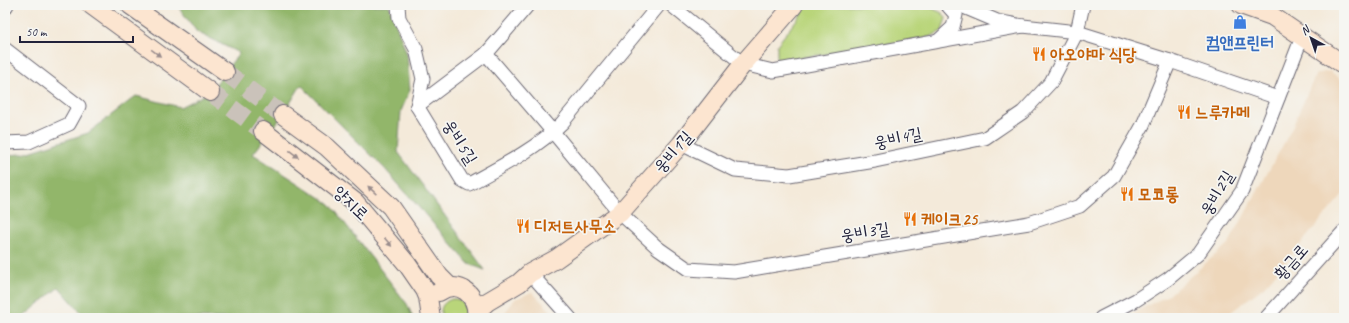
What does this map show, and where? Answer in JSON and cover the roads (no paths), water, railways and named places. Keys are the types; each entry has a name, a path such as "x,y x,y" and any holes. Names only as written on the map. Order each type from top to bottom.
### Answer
{"street":[{"path":"91,5 210,92"},
{"path":"130,5 225,72"},
{"path":"398,5 399,18 416,49 423,79 417,106"},
{"path":"417,106 486,54 528,5"},
{"name":"웅비5길","path":"417,106 462,180 470,184 519,157 553,132 659,5"},
{"path":"671,5 743,64 773,71 1023,26"},
{"name":"웅비1길","path":"475,308 519,283 530,273 556,259 620,212 681,144 743,64 794,5"},
{"path":"938,41 953,27 956,15 947,5"},
{"path":"959,5 997,21 1023,26 1077,32 1170,61 1278,98"},
{"name":"웅비4길","path":"681,144 735,170 789,175 875,161 985,138 1023,112 1051,82 1077,32 1083,5"},
{"path":"1241,5 1272,16 1344,65"},
{"name":"웅비2길","path":"1101,318 1136,300 1168,279 1198,254 1242,191 1302,37"},
{"path":"5,49 79,106 69,124 29,142 5,142"},
{"path":"486,54 620,212"},
{"name":"웅비3길","path":"620,212 658,248 688,269 734,272 1029,223 1080,206 1114,176 1143,125 1170,61"},
{"name":"양지로","path":"283,115 327,147 391,207 444,282"},
{"name":"양지로","path":"263,131 355,202 407,264 425,290 428,298 430,313"},
{"name":"황금로","path":"1266,318 1344,230"},
{"path":"530,273 570,318"},
{"path":"430,313 432,300 436,294 442,290 444,282 466,291 475,308"}],"tunnel":[{"path":"225,72 283,115"},
{"path":"210,92 263,131"}],"place":[{"name":"컴앤프린터","path":"1240,22"},
{"name":"아오야마 식당","path":"1039,54"},
{"name":"느루카메","path":"1184,112"},
{"name":"모코롱","path":"1127,194"},
{"name":"케이크25","path":"910,219"},
{"name":"디저트사무소","path":"523,226"}]}
